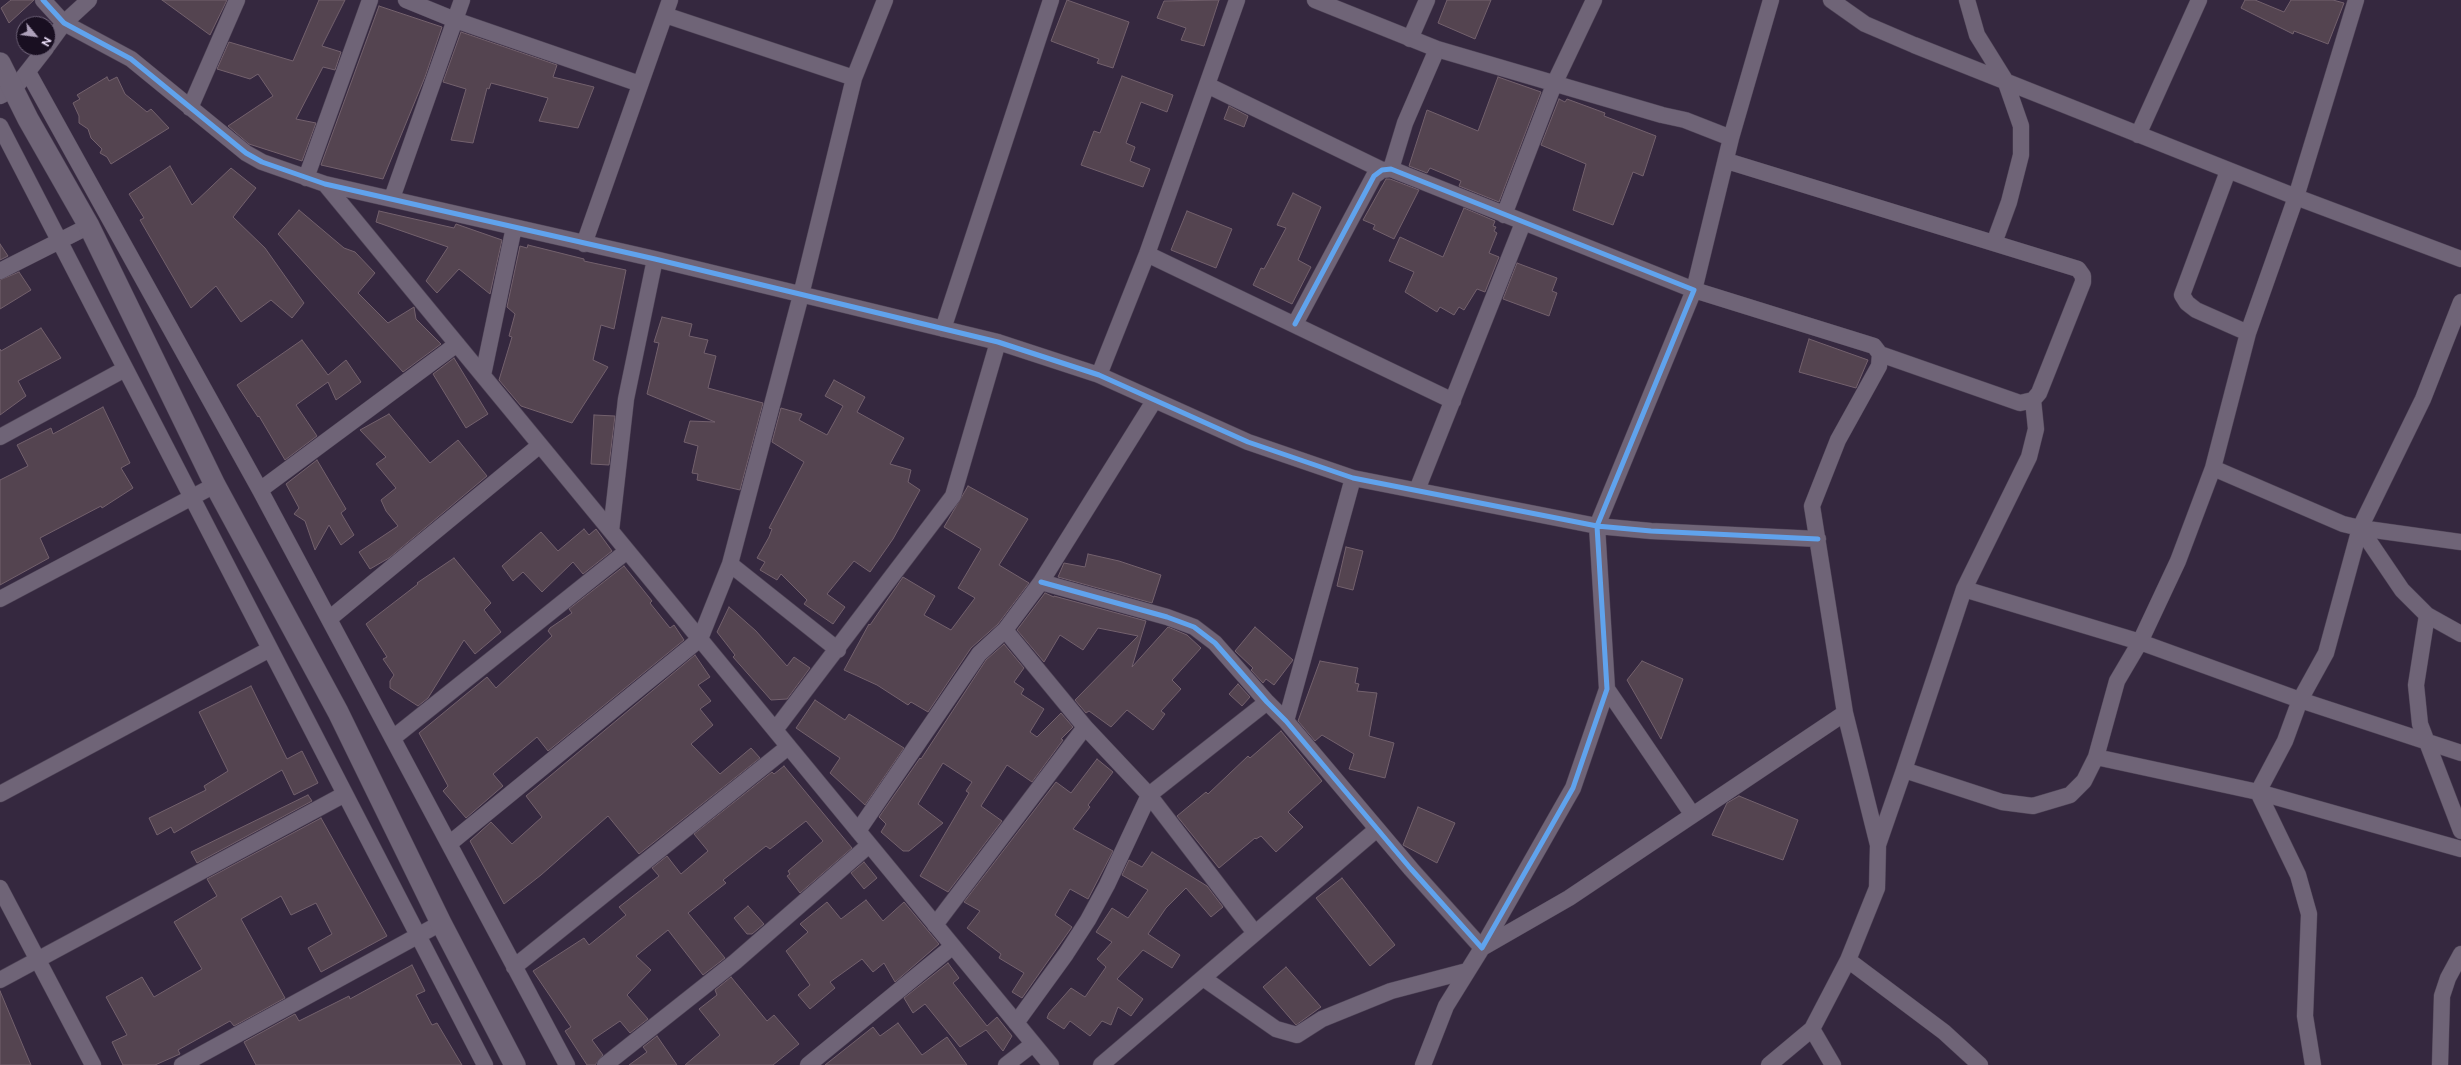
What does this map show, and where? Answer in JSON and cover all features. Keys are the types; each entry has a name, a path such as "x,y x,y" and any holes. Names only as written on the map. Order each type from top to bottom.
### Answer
{"street":[{"path":"42,0 64,23 131,59 246,153 262,162 325,184 655,259 998,342 1099,375 1248,442 1353,478 1597,526 1651,531 1818,539"},
{"path":"56,34 64,23 89,0"},
{"path":"190,108 237,0"},
{"path":"306,178 370,0"},
{"path":"406,0 455,20 640,84"},
{"path":"392,198 462,0"},
{"path":"449,844 700,639 730,564 801,295 854,78 885,0"},
{"path":"943,329 1051,0"},
{"path":"1099,375 1147,254 1237,0"},
{"path":"1314,0 1437,49 1555,82 1662,115 1685,120 1731,138"},
{"path":"1410,39 1427,0"},
{"path":"1504,215 1555,82 1594,0"},
{"path":"1423,1065 1446,1006 1482,948 1573,788 1607,689 1597,526 1694,290 1727,161 1731,138 1771,0"},
{"path":"1831,0 1865,24 2138,135 2296,197 2461,259"},
{"path":"1967,0 1977,35 2005,80 2021,126 2021,155 2009,202 1994,243"},
{"path":"2138,135 2199,0"},
{"path":"1904,770 2002,802 2033,806 2070,795 2084,781 2096,757 2117,682 2140,642 2178,561 2213,468 2248,333 2296,197 2356,0"},
{"path":"584,244 668,7 854,78"},
{"path":"1295,324 1374,176 1386,169 1437,49"},
{"path":"7,93 28,72 40,56"},
{"path":"0,63 7,93 89,226 215,485 338,712 512,1064"},
{"path":"28,72 260,490 567,1065"},
{"path":"1207,85 1386,169 1694,290 1874,346 1880,354 2020,403 2033,400 2039,393 2083,282 2083,276 2078,269 1727,161"},
{"path":"0,126 485,1065"},
{"path":"2228,170 2182,295 2187,303 2196,310 2248,333"},
{"path":"325,184 1051,1065"},
{"path":"1417,490 1523,223"},
{"path":"0,270 89,226"},
{"path":"482,375 514,227"},
{"path":"1147,254 1453,401"},
{"path":"611,531 626,399 655,259"},
{"path":"2258,792 2285,741 2300,700 2326,653 2360,528 2423,399 2461,302"},
{"path":"775,730 838,650 953,496 998,342"},
{"path":"260,490 457,344"},
{"path":"1769,1065 1812,1030 1848,960 1877,888 1878,845 1845,713 1812,506 1838,440 1879,366 1880,354"},
{"path":"0,437 125,369"},
{"path":"1878,845 1964,589 2028,457 2036,429 2033,400"},
{"path":"858,831 979,654 1005,630 1041,582 1154,401"},
{"path":"329,619 540,445"},
{"path":"2213,468 2344,524 2360,528 2461,542"},
{"path":"1286,721 1353,478"},
{"path":"0,599 215,485"},
{"path":"2360,528 2402,590 2427,615 2461,634"},
{"path":"393,738 628,551"},
{"path":"730,564 838,650"},
{"path":"1041,582 1167,617 1194,627 1215,642 1267,702 1286,721 1377,829 1482,948"},
{"path":"1964,589 2140,642 2300,700 2461,753"},
{"path":"2427,615 2416,685 2420,724 2461,831"},
{"path":"1005,630 1085,727 1149,795 1256,933"},
{"path":"0,794 270,649"},
{"path":"1607,689 1692,814"},
{"path":"1016,1022 1066,954 1088,920 1107,885 1149,795 1267,702"},
{"path":"1482,948 1568,898 1845,713"},
{"path":"935,925 1085,727"},
{"path":"514,967 788,746"},
{"path":"2096,757 2258,792 2461,849"},
{"path":"2258,792 2298,874 2309,914 2306,1016 2313,1065"},
{"path":"0,980 345,794"},
{"path":"1102,1065 1377,829"},
{"path":"605,1065 735,962 869,845"},
{"path":"0,888 92,1065"},
{"path":"182,1065 442,923"},
{"path":"808,1065 953,946"},
{"path":"2440,1065 2442,996 2448,978 2461,954"},
{"path":"1848,960 1944,1032 1980,1065"},
{"path":"1203,978 1276,1029 1297,1035 1322,1019 1391,991 1467,971"},
{"path":"1812,1030 1833,1065"},
{"path":"1006,1065 1033,1044"}],"building":[{"path":"11,0 34,0 9,23 1,8"},
{"path":"162,0 227,0 210,35"},
{"path":"319,0 345,0 322,46 341,52 335,70 323,67 296,119 316,123 302,161 249,144 228,126 273,96 258,74 250,79 217,69 229,42 293,61"},
{"path":"1067,0 1129,22 1113,68 1097,63 1099,59 1051,41"},
{"path":"1219,0 1204,46 1181,40 1186,28 1157,18 1164,1"},
{"path":"1447,0 1491,0 1475,39 1438,23"},
{"path":"2245,0 2255,0 2284,12 2291,0 2333,0 2344,3 2328,44 2294,31 2293,34 2241,8"},
{"path":"379,6 442,27 425,77 383,179 321,165"},
{"path":"461,32 557,65 553,77 594,87 578,128 539,121 548,98 491,83 489,89 487,88 473,143 451,140 466,89 443,82"},
{"path":"1122,76 1173,95 1167,112 1141,102 1126,143 1135,147 1130,161 1150,169 1143,187 1081,165 1094,131 1100,133"},
{"path":"107,77 109,81 117,77 125,94 147,112 151,109 169,128 111,164 107,157 100,153 102,149 91,138 88,129 79,123 79,116 73,103 80,99 77,95"},
{"path":"1498,77 1541,92 1499,202 1459,186 1461,181 1430,168 1427,173 1409,166 1427,110 1478,131"},
{"path":"1559,99 1565,102 1567,99 1605,113 1604,116 1656,136 1643,176 1633,172 1613,225 1573,210 1586,164 1541,145"},
{"path":"1229,106 1248,116 1244,127 1224,119"},
{"path":"170,166 192,205 231,168 256,188 233,217 265,248 304,303 292,318 271,300 241,322 216,286 191,308 140,220 144,218 129,194"},
{"path":"1386,179 1390,179 1419,190 1394,239 1373,229 1375,225 1363,220"},
{"path":"1293,193 1321,207 1298,260 1311,267 1292,304 1253,285 1261,268 1264,269 1286,228 1277,225"},
{"path":"1464,208 1495,221 1493,226 1496,227 1494,231 1497,233 1489,253 1499,257 1485,292 1477,289 1464,310 1459,307 1454,315 1440,307 1437,312 1405,292 1414,272 1389,261 1400,237 1443,257"},
{"path":"299,210 344,248 355,252 375,273 358,293 388,323 414,307 416,319 441,344 403,372 278,234"},
{"path":"379,211 454,228 456,224 502,240 490,294 459,269 437,293 426,281 448,247 376,222"},
{"path":"1187,211 1232,229 1216,268 1171,250"},
{"path":"0,244 8,256 0,260"},
{"path":"528,245 584,259 584,261 626,270 614,329 601,325 593,360 608,367 572,423 521,406 499,380 512,337 509,336 515,314 507,307 520,246 527,248"},
{"path":"1517,263 1557,278 1552,291 1557,293 1549,316 1503,299"},
{"path":"19,272 31,290 0,309 0,280"},
{"path":"662,317 692,324 689,336 708,340 704,353 716,356 708,388 763,403 740,490 697,480 698,474 692,473 698,446 684,442 690,421 715,422 647,394 659,343 654,342"},
{"path":"41,328 61,358 18,381 26,396 0,415 0,349 1,351"},
{"path":"1809,339 1868,360 1856,388 1799,372"},
{"path":"302,340 328,375 346,360 361,382 336,400 328,382 296,405 317,436 285,460 259,416 258,417 237,385"},
{"path":"454,358 488,414 466,428 433,374"},
{"path":"834,380 865,397 857,412 904,438 890,464 911,470 908,482 920,490 893,539 870,572 854,561 827,594 845,607 833,624 804,604 807,600 781,574 777,580 760,570 765,562 757,558 769,537 772,529 769,528 804,462 772,442 781,408 802,414 799,420 827,435 843,406 825,396"},
{"path":"103,407 130,463 121,468 133,488 102,508 101,506 40,538 49,558 0,585 0,480 28,466 17,445 51,428 53,434"},
{"path":"389,414 430,463 458,440 487,476 389,558 370,569 359,552 398,526 386,511 381,500 396,488 376,464 386,457 360,430"},
{"path":"594,415 615,416 609,465 591,464"},
{"path":"317,460 346,509 341,513 354,535 341,545 329,525 315,550 305,521 294,514 299,508 286,484"},
{"path":"968,486 1028,519 999,565 1029,583 998,624 971,648 928,712 911,702 908,705 877,685 844,670 869,624 870,625 903,577 935,596 924,615 951,630 975,598 958,588 981,549 944,527"},
{"path":"584,529 589,535 596,529 612,551 583,574 573,562 542,592 523,572 513,581 502,566 541,532 558,551"},
{"path":"1346,547 1363,551 1353,590 1337,586"},
{"path":"1088,554 1119,561 1161,575 1152,603 1058,577 1064,563 1085,567"},
{"path":"454,558 491,603 484,610 501,632 475,654 464,640 428,698 418,706 390,688 390,681 394,675 383,659 387,657 366,624 418,584 417,583"},
{"path":"624,566 652,601 650,603 670,628 674,625 684,640 548,751 537,737 493,774 503,786 466,818 443,791 448,786 419,733 487,677 496,688 552,636 548,631 572,613 569,609"},
{"path":"1045,593 1054,597 1146,621 1132,667 1168,627 1187,635 1201,648 1172,680 1181,689 1161,711 1165,714 1153,730 1127,710 1111,727 1089,711 1086,713 1075,700 1138,636 1098,628 1083,650 1060,635 1044,662 1017,630"},
{"path":"729,607 756,631 787,666 794,657 810,668 787,699 771,700 733,657 735,655 717,632"},
{"path":"1255,627 1293,660 1274,685 1266,679 1263,683 1251,670 1253,668 1235,651"},
{"path":"1004,644 1024,668 1014,682 1024,689 1021,694 1044,709 1030,732 1037,737 1061,713 1073,727 1061,739 1063,740 1032,782 1007,765 981,806 1002,821 948,892 920,876 969,793 966,791 972,782 943,763 918,804 943,823 909,851 903,851 881,832 886,824 879,817 920,758 921,759 986,660"},
{"path":"695,655 710,677 698,685 711,701 700,709 713,725 691,744 720,774 751,748 760,758 639,854 608,816 541,875 504,904 470,841 491,822 512,844 542,817 526,796"},
{"path":"1320,661 1358,668 1355,683 1359,684 1357,691 1377,693 1369,736 1394,743 1385,778 1349,769 1354,754 1322,735 1315,741 1298,721"},
{"path":"1642,661 1683,679 1661,739 1627,680"},
{"path":"1238,684 1250,697 1242,706 1229,694"},
{"path":"251,686 287,759 302,751 318,783 294,795 282,770 174,833 171,827 157,835 149,818 206,790 204,786 228,771 199,712"},
{"path":"815,700 845,720 849,714 904,748 865,805 830,773 840,758 796,728"},
{"path":"1281,731 1322,781 1288,812 1303,827 1276,852 1261,836 1256,839 1255,838 1219,868 1177,816 1206,792 1208,794 1248,756 1250,758"},
{"path":"1097,759 1113,772 1088,805 1090,807 1073,829 1113,851 1088,899 1070,889 1055,915 1072,927 1022,998 1012,992 1024,973 999,958 1001,954 967,928 980,911 964,902 1056,782 1071,793"},
{"path":"784,766 852,848 800,893 787,876 790,874 788,871 823,841 806,821 770,849 766,846 723,880 726,883 688,913 725,958 703,975 668,930 636,956 651,970 627,995 648,1019 630,1033 620,1021 592,1040 603,1055 595,1065 587,1065 565,1031 571,1027 533,971 584,938 589,945 626,915 619,907 659,876 652,868 667,856 681,874 708,851 694,834 772,772 774,774"},
{"path":"308,795 312,801 197,863 191,852"},
{"path":"1739,796 1798,820 1783,860 1712,835 1727,803"},
{"path":"1418,807 1455,823 1437,863 1403,845"},
{"path":"321,818 387,936 321,972 308,948 332,934 316,903 291,915 281,896 241,919 285,998 234,1026 230,1021 178,1050 180,1054 155,1065 123,1065 112,1042 127,1035 106,997 142,977 154,997 202,969 174,922 217,896 207,879"},
{"path":"1152,852 1207,886 1223,907 1211,917 1186,888 1166,908 1148,934 1180,955 1172,968 1143,950 1117,979 1143,999 1131,1016 1118,1007 1111,1025 1102,1021 1090,1036 1070,1021 1064,1029 1047,1018 1049,1013 1071,988 1085,997 1106,967 1097,959 1112,942 1096,932 1112,908 1128,918 1148,890 1122,875 1129,860 1142,867"},
{"path":"864,862 877,878 864,889 851,873"},
{"path":"1342,878 1395,945 1370,966 1316,898"},
{"path":"866,900 883,921 904,902 939,944 895,982 884,963 873,972 862,959 830,982 835,988 810,1009 798,995 810,985 786,951 808,932 800,924 827,902 841,919"},
{"path":"748,906 764,924 752,934 747,934 734,918"},
{"path":"948,963 959,978 953,983 987,1026 997,1017 1012,1036 1003,1051 986,1030 960,1047 925,1004 913,1013 904,998"},
{"path":"412,965 425,991 416,995 432,1025 437,1023 462,1065 256,1065 244,1042 295,1014 299,1021 349,996 350,999"},
{"path":"1286,967 1321,1007 1296,1025 1263,987"},
{"path":"731,977 767,1021 774,1015 799,1044 773,1065 685,1065 720,1035 699,1009 717,995 715,990"},
{"path":"0,991 31,1065 0,1065"},
{"path":"898,1023 922,1055 947,1037 967,1065 825,1065 873,1027 880,1036"},
{"path":"657,1036 677,1065 629,1065 647,1052 643,1047"}],"cycle path":[{"path":"43,0 64,23 131,59 246,153 262,162 325,184 655,259 998,342 1099,375 1248,442 1353,478 1597,526 1651,531 1818,539"},
{"path":"1041,582 1167,617 1194,627 1215,643 1267,702 1286,721 1411,869 1482,948 1573,788 1607,689 1597,526 1694,290 1391,169 1382,170 1374,176 1295,324"}]}
